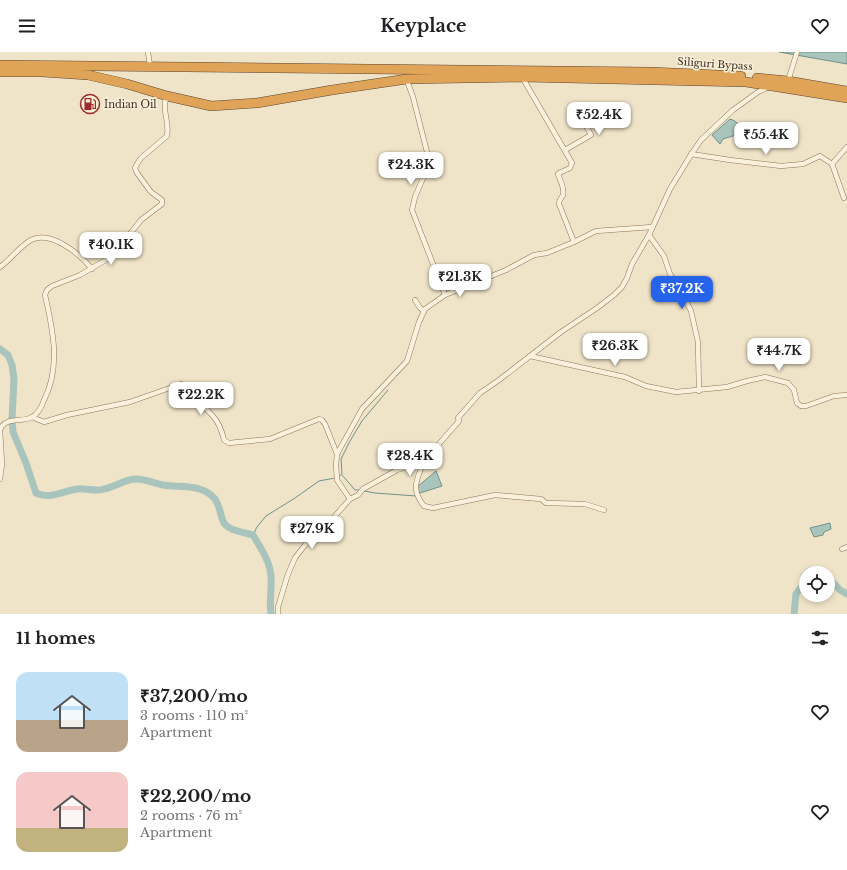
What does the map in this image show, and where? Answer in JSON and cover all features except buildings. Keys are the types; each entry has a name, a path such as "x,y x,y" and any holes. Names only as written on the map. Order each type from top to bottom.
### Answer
{"highway":[{"name":"Siliguri Bypass","path":"0,65 402,70 521,74 651,72 775,82 788,81 847,91"},
{"path":"0,72 88,75 211,106 257,104 332,90 407,80 521,74"},
{"path":"775,82 847,98"}],"street":[{"path":"148,52 150,66"},
{"path":"788,81 797,52"},
{"path":"402,70 413,98 427,152 426,171 415,197 412,210 445,295"},
{"path":"521,74 572,163 570,168 558,174 563,189 563,194 559,200 559,204 574,242"},
{"path":"604,510 585,504 546,503 541,499 495,495 433,508 424,506 418,499 415,487 424,461 459,421 458,418 480,393 618,291 627,278 632,264 670,189 701,140 733,110 775,82"},
{"path":"0,479 2,464 2,425 6,422 32,417 40,408 48,394 54,367 54,343 45,295 47,290 52,286 92,269 115,253 141,220 162,204 162,200 151,192 135,168 141,158 167,136 168,128 164,106 167,96"},
{"path":"565,150 591,135 575,106"},
{"path":"832,164 847,146"},
{"path":"691,154 781,166 803,164 820,156 832,164 844,198"},
{"path":"337,454 362,409 407,361 419,322 426,308 445,295 506,270 534,255 547,253 596,231 652,227"},
{"path":"648,235 664,256 670,274 691,311 698,342 699,391"},
{"path":"0,266 30,241 37,238 44,238 70,248 84,259 92,269"},
{"path":"414,300 424,311"},
{"path":"530,356 625,377 646,386 676,392 699,391 726,387 765,377 788,383 794,390 797,402 801,406 806,406 834,396 847,394"},
{"path":"32,417 44,422 67,415 130,402 181,384 186,385 214,416 220,427 224,440 229,443 270,439 319,419 325,424 337,454 337,477 350,499"},
{"path":"278,614 278,607 288,574 295,558 304,545 326,526 350,499 397,470 424,461"},
{"path":"842,549 847,546"}],"water":[{"path":"779,52 847,52 847,64"},
{"path":"730,119 738,124 739,134 723,139 720,144 712,135"},
{"path":"436,471 442,486 420,493 417,490 417,487"},
{"path":"830,523 831,529 824,532 823,535 814,537 810,528"}],"waterway":[{"path":"0,349 8,355 12,365 14,379 12,419 13,432 26,463 36,493 46,496 77,489 101,490 128,480 136,479 163,485 190,487 204,490 215,499 225,524 236,531 253,535 262,549 270,570 271,614"},
{"path":"338,477 342,474 341,459 350,441 362,421 388,390"},
{"path":"342,475 355,490 360,490"},
{"path":"253,535 257,527 266,516 319,481 335,478"},
{"path":"364,491 416,496"},
{"path":"835,585 847,594"},
{"path":"794,614 796,594 799,590"}],"place":[{"name":"Indian Oil","path":"90,104"}]}
